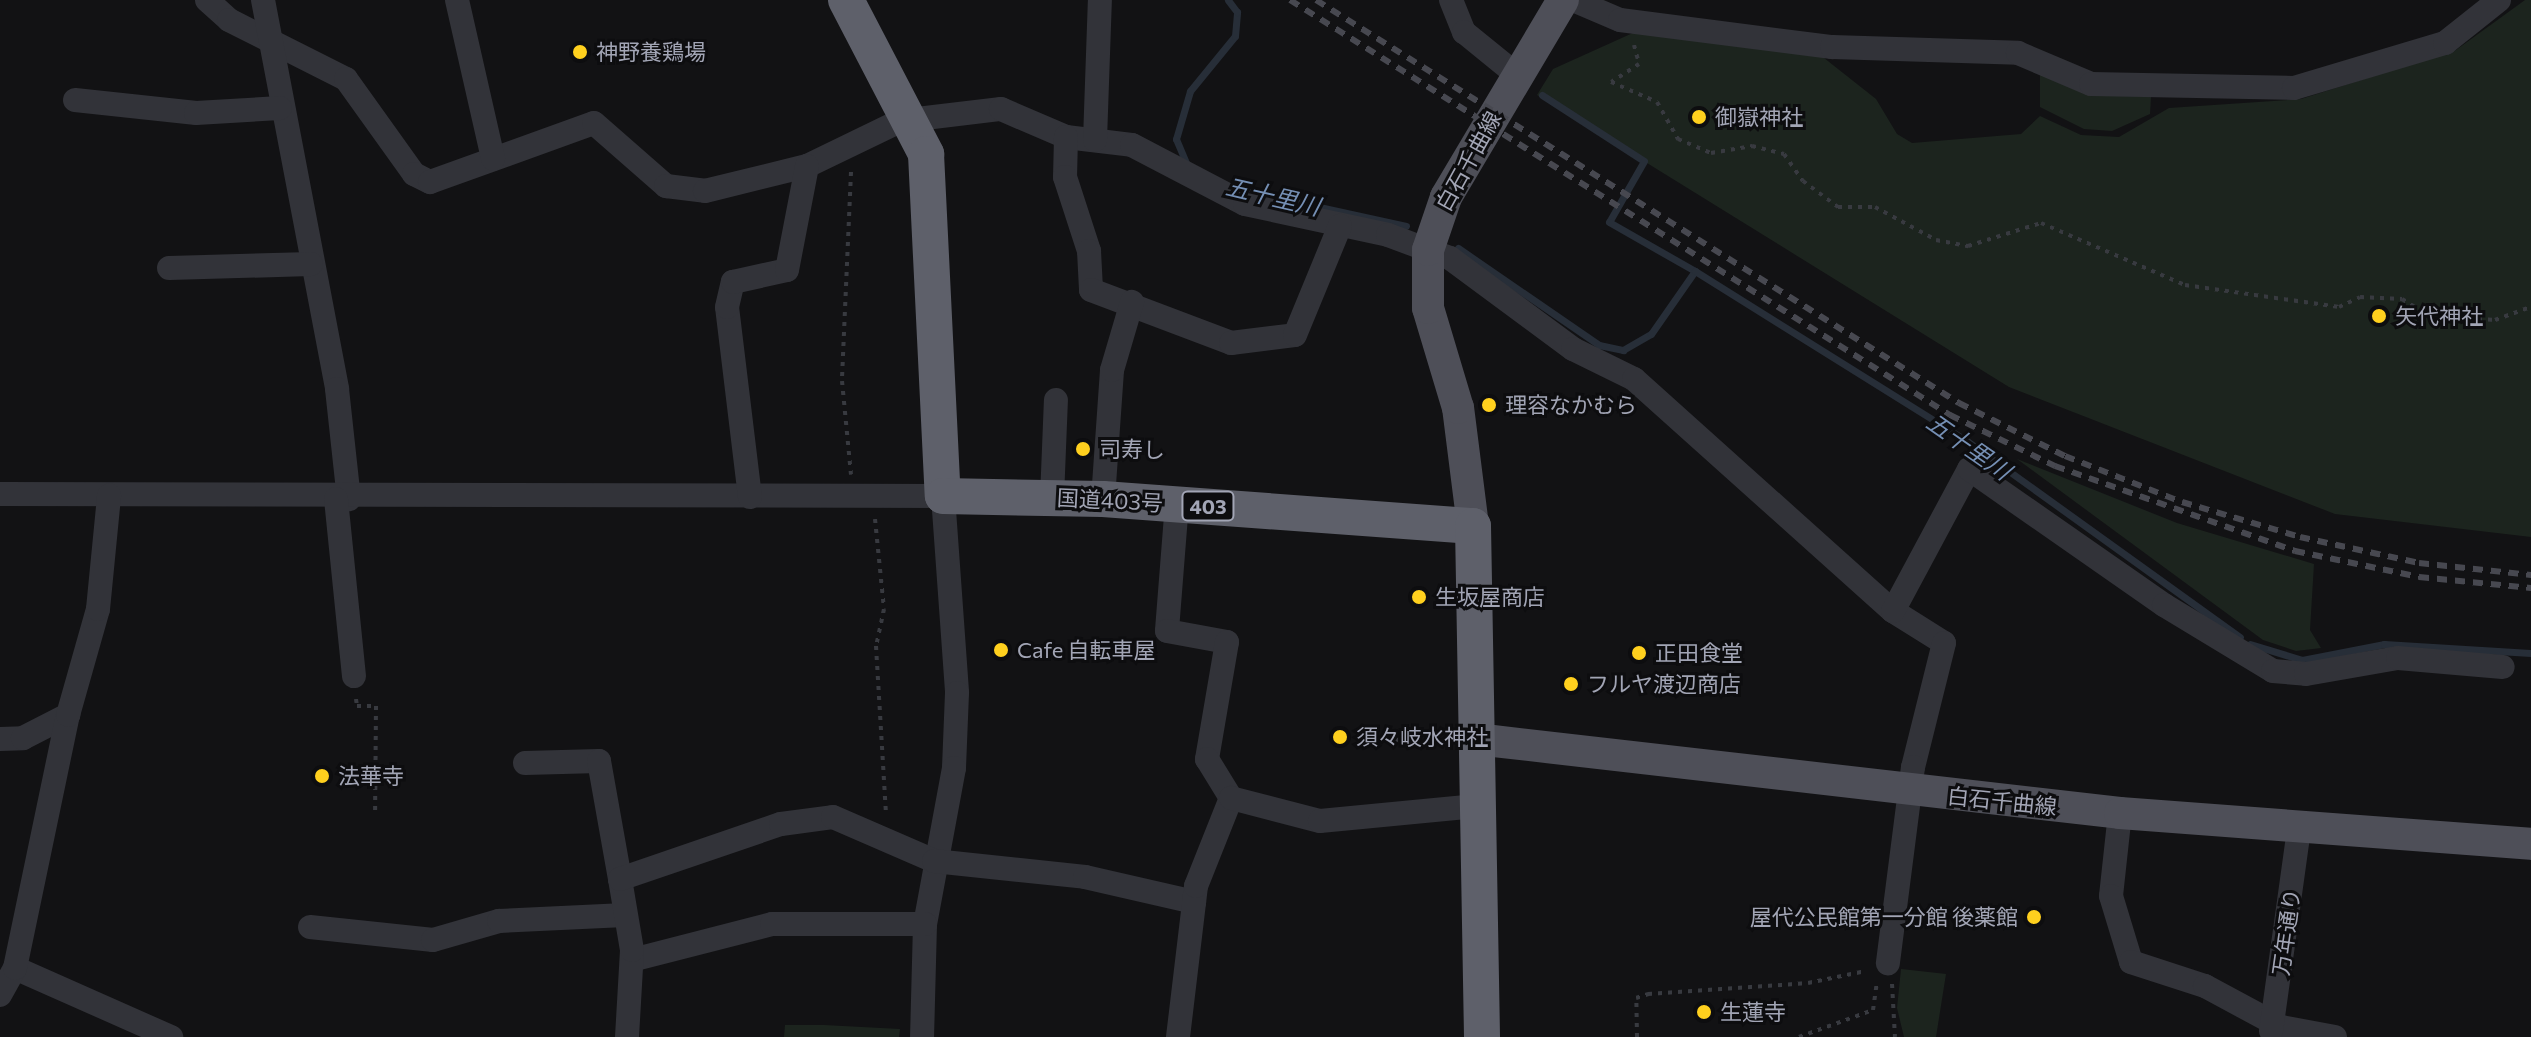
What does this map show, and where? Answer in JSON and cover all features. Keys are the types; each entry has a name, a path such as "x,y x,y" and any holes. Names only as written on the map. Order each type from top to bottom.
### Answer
{"highway":[{"path":"846,0 912,118 929,171 943,496"},
{"name":"国道403号","path":"943,496 1177,503 1473,526"},
{"path":"1473,526 1462,741 1476,806 1482,1037"}],"main road":[{"name":"白石千曲線","path":"1473,526 1458,408 1428,308 1428,250 1446,197 1563,0"},
{"name":"白石千曲線","path":"1462,741 2120,813 2531,844"}],"street":[{"path":"207,0 346,79 414,174 430,182 594,123 675,190 729,187 807,166 851,142 912,118 1001,109 1066,137 1132,145 1245,204 1428,250 1573,349 1634,379 1893,611 1944,643 1930,679 1888,963"},
{"path":"263,0 266,35 337,389 354,676"},
{"path":"457,0 493,159"},
{"path":"1095,140 1100,0"},
{"path":"1451,0 1464,32 1517,75"},
{"path":"1573,0 1620,20 1832,47 2018,53 2091,84 2119,87 2294,88 2445,43 2499,0"},
{"path":"75,100 196,113 280,108"},
{"path":"1066,137 1065,177 1089,251 1091,290 1132,302 1231,343 1284,340 1306,323 1340,226"},
{"path":"750,497 727,307 733,282 787,270 807,166"},
{"path":"169,268 311,264"},
{"path":"1103,499 1112,370 1132,302"},
{"path":"1052,498 1056,400"},
{"path":"1893,611 1969,469 2128,581 2273,671 2306,674 2398,658 2503,667"},
{"path":"0,494 342,499 943,496 957,693 954,768 934,861 925,924 922,1037"},
{"path":"0,995 68,715 98,609 109,496"},
{"path":"1177,503 1167,631 1227,642 1207,759 1231,798 1320,821 1476,806"},
{"path":"0,739 28,736 68,715"},
{"path":"525,763 599,761 632,960 627,1037"},
{"path":"1178,1037 1194,902 1231,798"},
{"path":"2120,813 2111,896 2131,962 2272,1028 2335,1037"},
{"path":"620,879 819,815 934,861 1085,877 1194,902"},
{"name":"万年通り","path":"2272,1028 2299,828"},
{"path":"310,927 433,940 499,921 625,915"},
{"path":"632,960 772,924 925,924"},
{"path":"11,956 171,1037"}],"path":[{"path":"1620,20 1641,60 1611,82 1657,102 1678,139 1711,153 1752,146 1784,154 1803,181 1838,207 1875,207 1936,240 1968,246 2041,223 2185,285 2339,307 2360,297 2402,299 2428,315 2495,320 2531,307"},
{"path":"851,142 842,381 884,609 876,646 888,842"},
{"path":"354,676 357,706 376,706 375,814"},
{"path":"1364,737 1462,741"},
{"path":"1888,963 1895,1037"},
{"path":"1637,1037 1636,998 1648,994 1808,983 1879,965 1873,1010 1799,1037"}],"shaded area":[{"path":"2525,0 2531,0 2531,537 2335,514 2009,387 1537,95 1553,69 1635,32 1819,54 1876,99 1897,134 1912,143 2021,134 2040,116 2081,135 2119,137 2169,108 2301,99 2456,50"},
{"path":"2040,70 2090,93 2151,97 2150,114 2112,131 2084,129 2040,107"},
{"path":"2017,459 2177,523 2314,564 2310,630 2321,648 2296,651 2263,640"},
{"path":"1901,969 1946,974 1936,1037 1904,1037 1897,1008"},
{"path":"785,1025 900,1029 899,1037 784,1037"}],"waterway":[{"name":"五十里川","path":"1187,165 1176,139 1190,91 1235,36 1237,12 1228,0"},
{"path":"1542,95 1644,161 1609,222 1695,271"},
{"name":"五十里川","path":"1237,189 1406,226"},
{"name":"五十里川","path":"1458,248 1599,345 1623,350 1651,334 1695,271 1967,441 2240,637"},
{"name":"五十里川","path":"2250,644 2302,660 2384,644 2531,653"}],"railway":[{"path":"1290,0 1950,415 2055,466 2295,551 2419,577 2531,588"},
{"path":"1316,0 1959,403 2065,456 2182,502 2300,537 2419,563 2531,575"}],"place":[{"name":"神野養鶏場","path":"580,52"},
{"name":"御嶽神社","path":"1699,117"},
{"name":"矢代神社","path":"2379,316"},
{"name":"理容なかむら","path":"1489,405"},
{"name":"司寿し","path":"1083,449"},
{"name":"生坂屋商店","path":"1419,597"},
{"name":"Cafe 自転車屋","path":"1001,650"},
{"name":"正田食堂","path":"1639,653"},
{"name":"フルヤ渡辺商店","path":"1571,684"},
{"name":"須々岐水神社","path":"1340,737"},
{"name":"法華寺","path":"322,776"},
{"name":"屋代公民館第一分館 後薬館","path":"2034,917"},
{"name":"生蓮寺","path":"1704,1012"}]}
